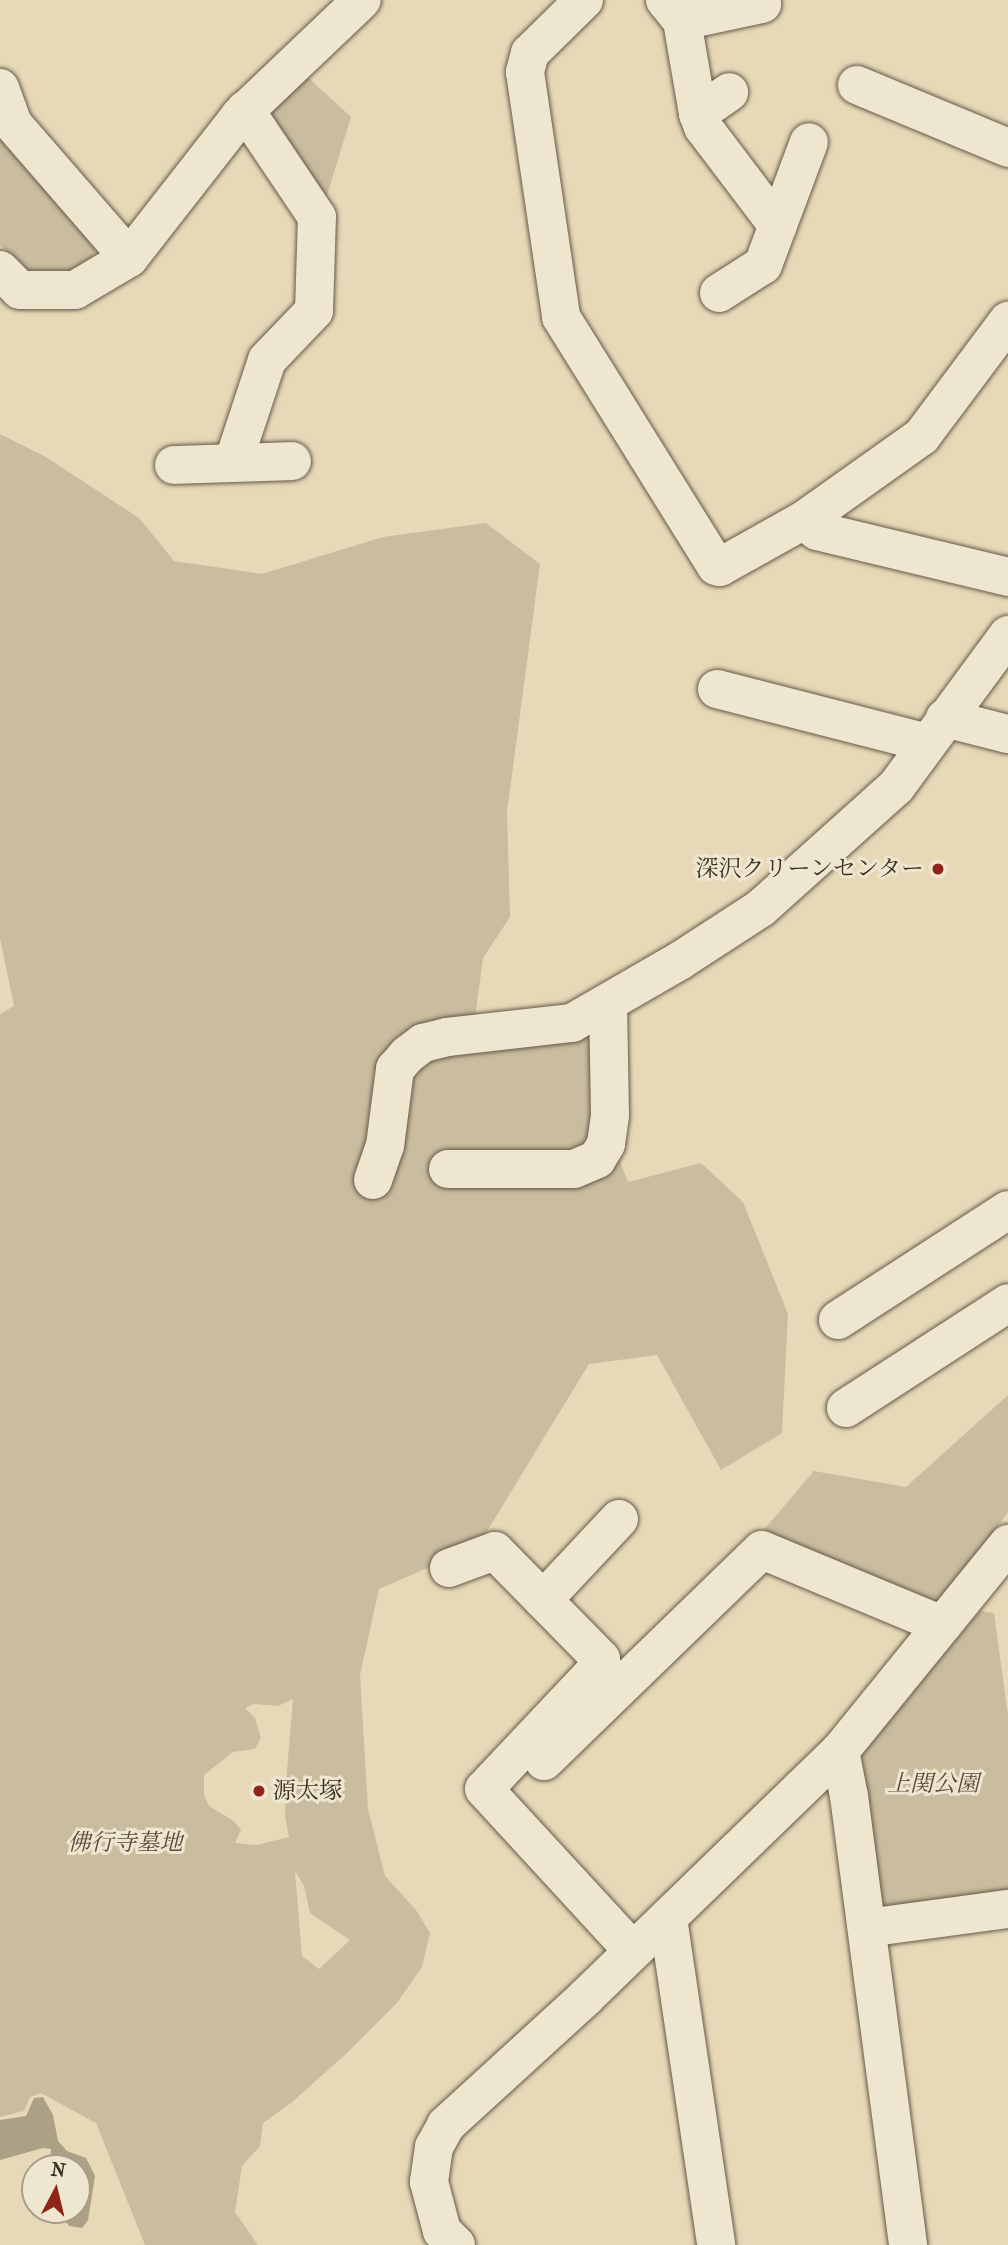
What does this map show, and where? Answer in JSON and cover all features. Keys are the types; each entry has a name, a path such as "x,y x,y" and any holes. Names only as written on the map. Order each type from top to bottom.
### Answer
{"street":[{"path":"0,270 20,290 75,290 129,258 245,110 362,0"},
{"path":"584,0 530,53 525,72 561,317 716,566 720,567 804,520 922,436 1008,321"},
{"path":"762,4 674,10 703,127 778,226"},
{"path":"857,85 1008,148"},
{"path":"0,88 13,124 129,258"},
{"path":"698,114 729,92"},
{"path":"233,463 267,360 314,311 317,217 245,110"},
{"path":"719,293 763,265 808,142"},
{"path":"174,465 292,461"},
{"path":"804,520 817,531 1008,577"},
{"path":"373,1180 385,1146 395,1069 415,1049 423,1043 447,1037 572,1023 761,908 896,787 1008,635"},
{"path":"717,689 936,730 1008,734"},
{"path":"448,1169 574,1169 597,1159 606,1144 610,1115 608,1003"},
{"path":"838,1320 1008,1210"},
{"path":"846,1408 1008,1303"},
{"path":"543,1601 619,1519"},
{"path":"499,1804 762,1549 942,1625"},
{"path":"449,1568 495,1551 601,1659 601,1665 484,1788 632,1951"},
{"path":"456,2245 442,2231 429,2182 434,2147 446,2125 668,1918 840,1751 942,1625 1007,1554"},
{"path":"840,1751 849,1796 908,2245"},
{"path":"867,1928 1008,1909"},
{"path":"668,1918 716,2245"}],"green space":[{"path":"303,73 351,117 325,202 269,113"},
{"path":"0,129 98,241 92,257 65,273 30,274 0,245"},
{"name":"佛行寺墓地","path":"0,434 46,457 139,518 174,561 262,574 383,537 486,523 540,564 507,812 510,917 483,958 475,1018 594,1033 602,1115 628,1182 701,1163 743,1202 788,1314 782,1433 721,1470 657,1355 589,1364 478,1546 379,1589 360,1675 368,1809 385,1876 416,1910 430,1933 422,1967 397,2003 346,2054 291,2103 263,2123 260,2146 242,2166 235,2212 258,2245 145,2245 96,2123 41,2093 30,2097 24,2111 0,2117 0,1014 14,1006 0,938","holes":["293,1699 285,1816 289,1837 257,1845 235,1843 241,1830 234,1821 209,1806 204,1795 204,1775 233,1752 255,1749 261,1738 255,1718 245,1708 253,1704 278,1706","295,1871 304,1886 310,1913 350,1940 319,1969 302,1956"]},
{"path":"1008,1395 1008,1512 944,1600 926,1604 761,1533 814,1471 906,1487"},
{"name":"上関公園","path":"980,1611 994,1613 1008,1715 1008,1899 885,1916 873,1906 859,1755"}],"shaded area":[{"path":"43,2097 53,2115 58,2141 67,2151 75,2154 51,2154 51,2149 43,2148 0,2160 0,2120 26,2116 34,2098"},
{"path":"91,2168 95,2176 91,2201"},
{"path":"68,2224 85,2224 82,2228"}],"place":[{"name":"深沢クリーンセンター","path":"938,869"},
{"name":"源太塚","path":"259,1791"}]}
